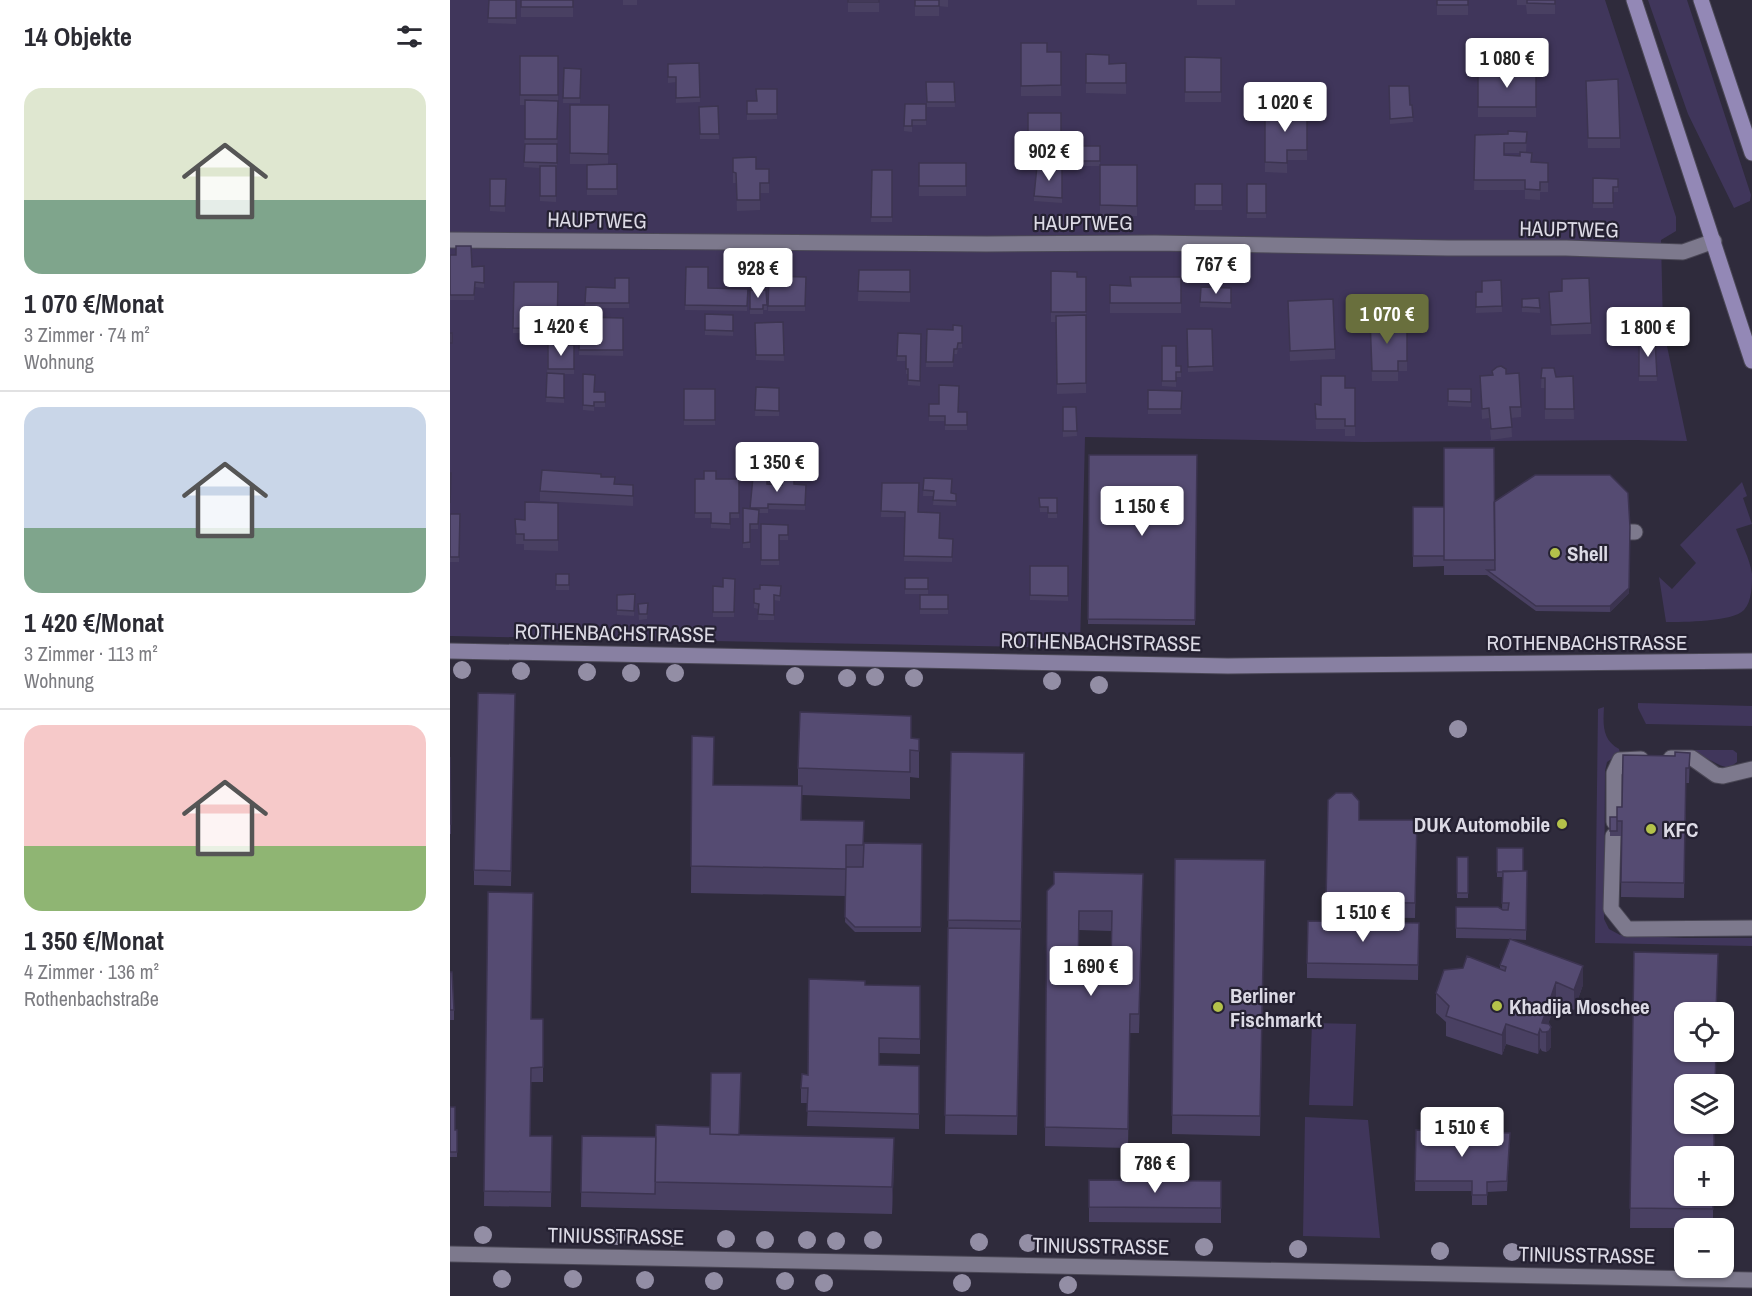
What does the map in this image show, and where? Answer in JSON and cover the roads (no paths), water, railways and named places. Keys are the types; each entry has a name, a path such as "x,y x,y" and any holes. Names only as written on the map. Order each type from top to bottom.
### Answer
{"main road":[{"path":"1634,0 1714,241 1747,327 1752,361"},
{"path":"1701,0 1752,153"},
{"name":"ROTHENBACHSTRASSE","path":"450,651 1228,666 1752,662"}],"street":[{"name":"HAUPTWEG","path":"450,240 1155,243 1566,248 1683,252 1714,241"},
{"path":"1752,769 1723,776 1716,775 1692,758 1620,759 1614,773 1611,909 1627,929 1752,928"},
{"name":"TINIUSSTRASSE","path":"450,1254 1752,1280"}],"place":[{"name":"Shell","path":"1555,553"},
{"name":"DUK Automobile","path":"1562,824"},
{"name":"KFC","path":"1651,829"},
{"name":"Khadija Moschee","path":"1497,1006"},
{"name":"Berliner Fischmarkt","path":"1218,1007"}]}
